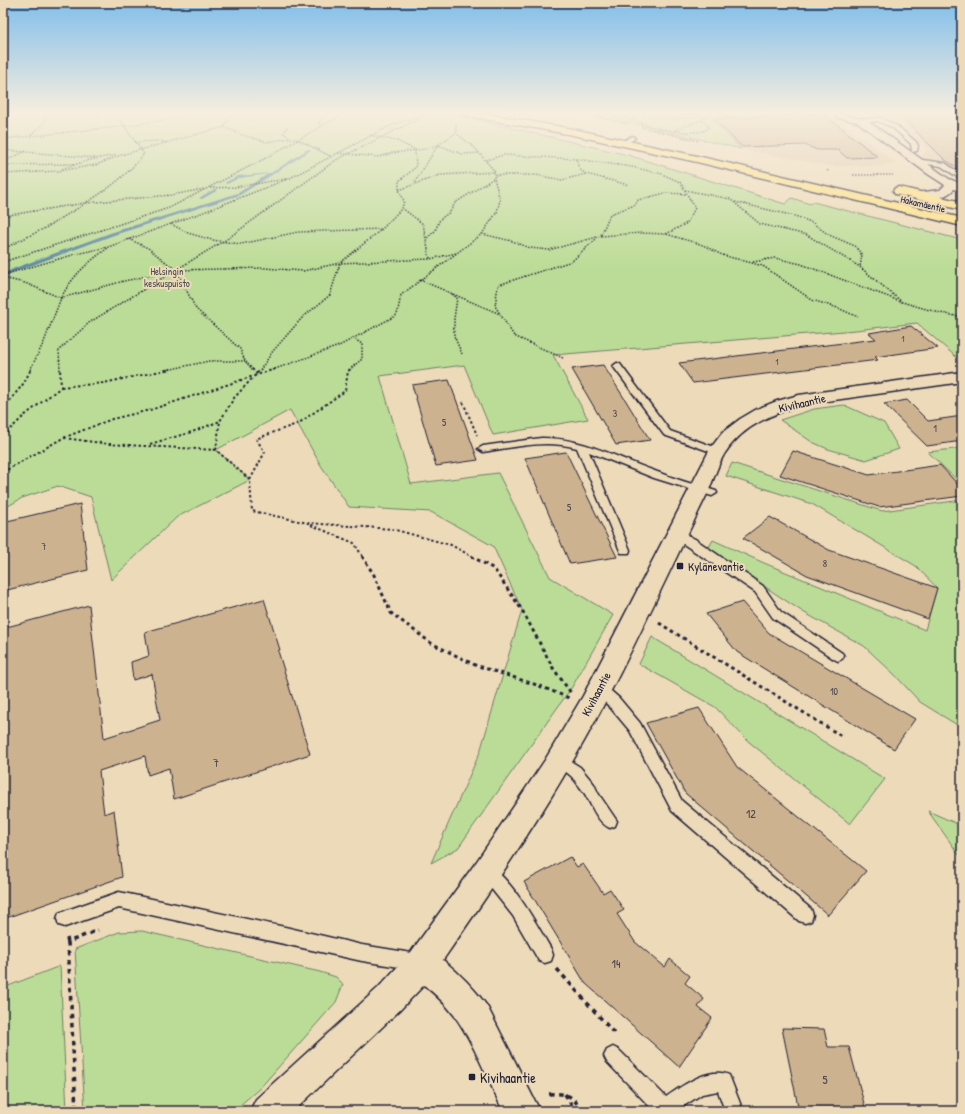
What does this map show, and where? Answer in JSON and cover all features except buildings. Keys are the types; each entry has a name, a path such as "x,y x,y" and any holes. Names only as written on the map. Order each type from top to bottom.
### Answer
{"main road":[{"name":"Hakamäentie","path":"695,165 962,230"},
{"name":"Hakamäentie","path":"734,165 962,222"},
{"name":"Hakamäentie","path":"755,165 962,214"},
{"name":"Hakamäentie","path":"889,189 962,206"}],"street":[{"path":"925,165 953,185 962,196"},
{"path":"920,196 944,193 953,185"},
{"name":"Kivihaantie","path":"268,1111 372,1016 422,963 487,871 559,760 599,689 677,534 706,492 717,451 729,436 746,423 763,413 783,405 805,399 932,383 962,377"},
{"path":"422,963 451,987 472,1013 522,1111"}],"lane":[{"path":"944,165 962,178"},
{"path":"617,366 667,433 717,451"},
{"path":"483,449 538,441 558,441 582,448 676,483 706,492"},
{"path":"582,448 625,550"},
{"path":"677,534 759,589 777,615 838,656"},
{"path":"599,689 614,702 635,727 677,806 805,914"},
{"path":"559,760 575,770 610,820"},
{"path":"487,871 530,926 545,955"},
{"path":"65,920 119,900 362,953 422,963"},
{"path":"613,1056 664,1108 699,1086 723,1081 734,1111"}],"path":[{"path":"58,171 72,165"},
{"path":"3,174 58,171 96,165"},
{"path":"3,249 47,227 104,192 136,165"},
{"path":"3,262 169,208 252,165"},
{"path":"3,275 76,254 108,247 290,178 315,165"},
{"path":"61,387 59,350 90,322 223,242 329,165"},
{"path":"216,450 220,421 234,398 257,374 273,350 302,318 330,295 340,263 382,229 402,208 404,201 399,190 399,181 416,167 416,165"},
{"path":"415,183 427,165"},
{"path":"488,165 495,172"},
{"path":"578,165 579,169 586,174 629,185"},
{"path":"620,165 662,174 680,182 694,208 686,223 666,234"},
{"path":"399,190 440,175 495,172"},
{"path":"3,472 63,438 112,420 150,410 302,360 339,346 397,315 401,295 482,234 497,212 500,200 494,176 495,172"},
{"path":"427,238 435,231 440,219 450,212 455,203 494,176 536,175 562,180 586,174"},
{"path":"853,176 898,175"},
{"path":"3,216 85,203 164,195 209,188 235,187 290,178"},
{"path":"685,190 730,199 760,224 807,235 860,267 902,302"},
{"path":"601,236 610,214 635,205 638,200 665,193 686,194"},
{"path":"734,202 795,216 811,222 829,235 855,246 862,255 860,267"},
{"path":"402,208 423,224 430,259"},
{"path":"170,224 188,233 223,242 242,244 298,232 382,229"},
{"path":"482,234 512,241 530,248 549,250 601,236 641,233 666,234 703,245 722,255 763,266 812,300 838,308 858,318"},
{"path":"563,358 514,336 495,306 498,285 572,261 597,238"},
{"path":"129,239 148,248 176,270 196,309 240,349 245,361 257,374"},
{"path":"3,409 24,383 44,342 68,283 79,269 108,247"},
{"path":"3,278 25,283 61,298 124,281 176,270 265,268 304,271 340,263 430,259 459,252"},
{"path":"750,263 775,258 801,264 902,302 940,313 962,316"},
{"path":"420,280 500,314"},
{"path":"451,292 457,298 454,319 454,336 462,354"},
{"path":"308,523 354,543 374,575 391,613 431,643 475,665 537,685 575,700 553,668 522,610 494,569 451,545 392,529 308,523 252,510 250,480 265,452 256,439 280,431 310,416 328,401 345,391 348,371 362,359 362,344 353,338"},
{"path":"3,436 24,416 61,387 103,383 210,361 245,361"},
{"path":"463,402 483,449"},
{"path":"148,445 192,432 220,421"},
{"path":"63,438 109,444 216,450 250,480"},
{"path":"638,613 654,620 843,737"},
{"path":"65,920 68,942 76,1111"},
{"path":"68,942 104,928"},
{"path":"545,955 613,1032 613,1056"},
{"path":"564,1093 575,1111"},
{"path":"549,1094 564,1093 573,1096 582,1111"}],"shaded area":[{"path":"824,165 885,166 829,166"},
{"path":"934,165 962,165 962,182"}],"green space":[{"name":"Helsingin keskuspuisto","path":"3,165 660,165 785,204 792,198 810,204 813,202 962,240 962,362 917,323 856,330 553,355 588,419 493,435 464,365 380,376 411,484 498,473 550,577 613,615 572,687 458,848 431,863 480,752 522,610 493,546 431,512 349,507 320,464 290,410 216,450 250,480 177,517 111,580 91,497 58,486 22,498 3,509"},
{"path":"844,405 884,423 899,449 866,460 828,449 812,442 780,420 814,409"},
{"path":"962,448 962,485 928,452"},
{"path":"732,463 882,511 962,500 962,728 920,702 894,674 864,646 803,612 708,549 713,540 764,563 925,630 937,588 916,566 812,504 726,476"},
{"path":"652,637 885,779 850,824 748,741 715,707 639,664"},
{"path":"928,811 962,826 962,859"},
{"path":"142,931 320,972 336,977 343,984 336,1002 260,1088 233,1111 85,1111 75,949 119,932"},
{"path":"60,966 67,1111 3,1111 3,988"}],"waterway":[{"path":"3,276 17,269 112,234 239,194 285,165"},
{"path":"227,183 238,177 269,173"},
{"path":"201,198 216,190"}],"place":[{"name":"Kylänevantie","path":"680,566"},
{"name":"Kivihaantie","path":"472,1077"}]}
